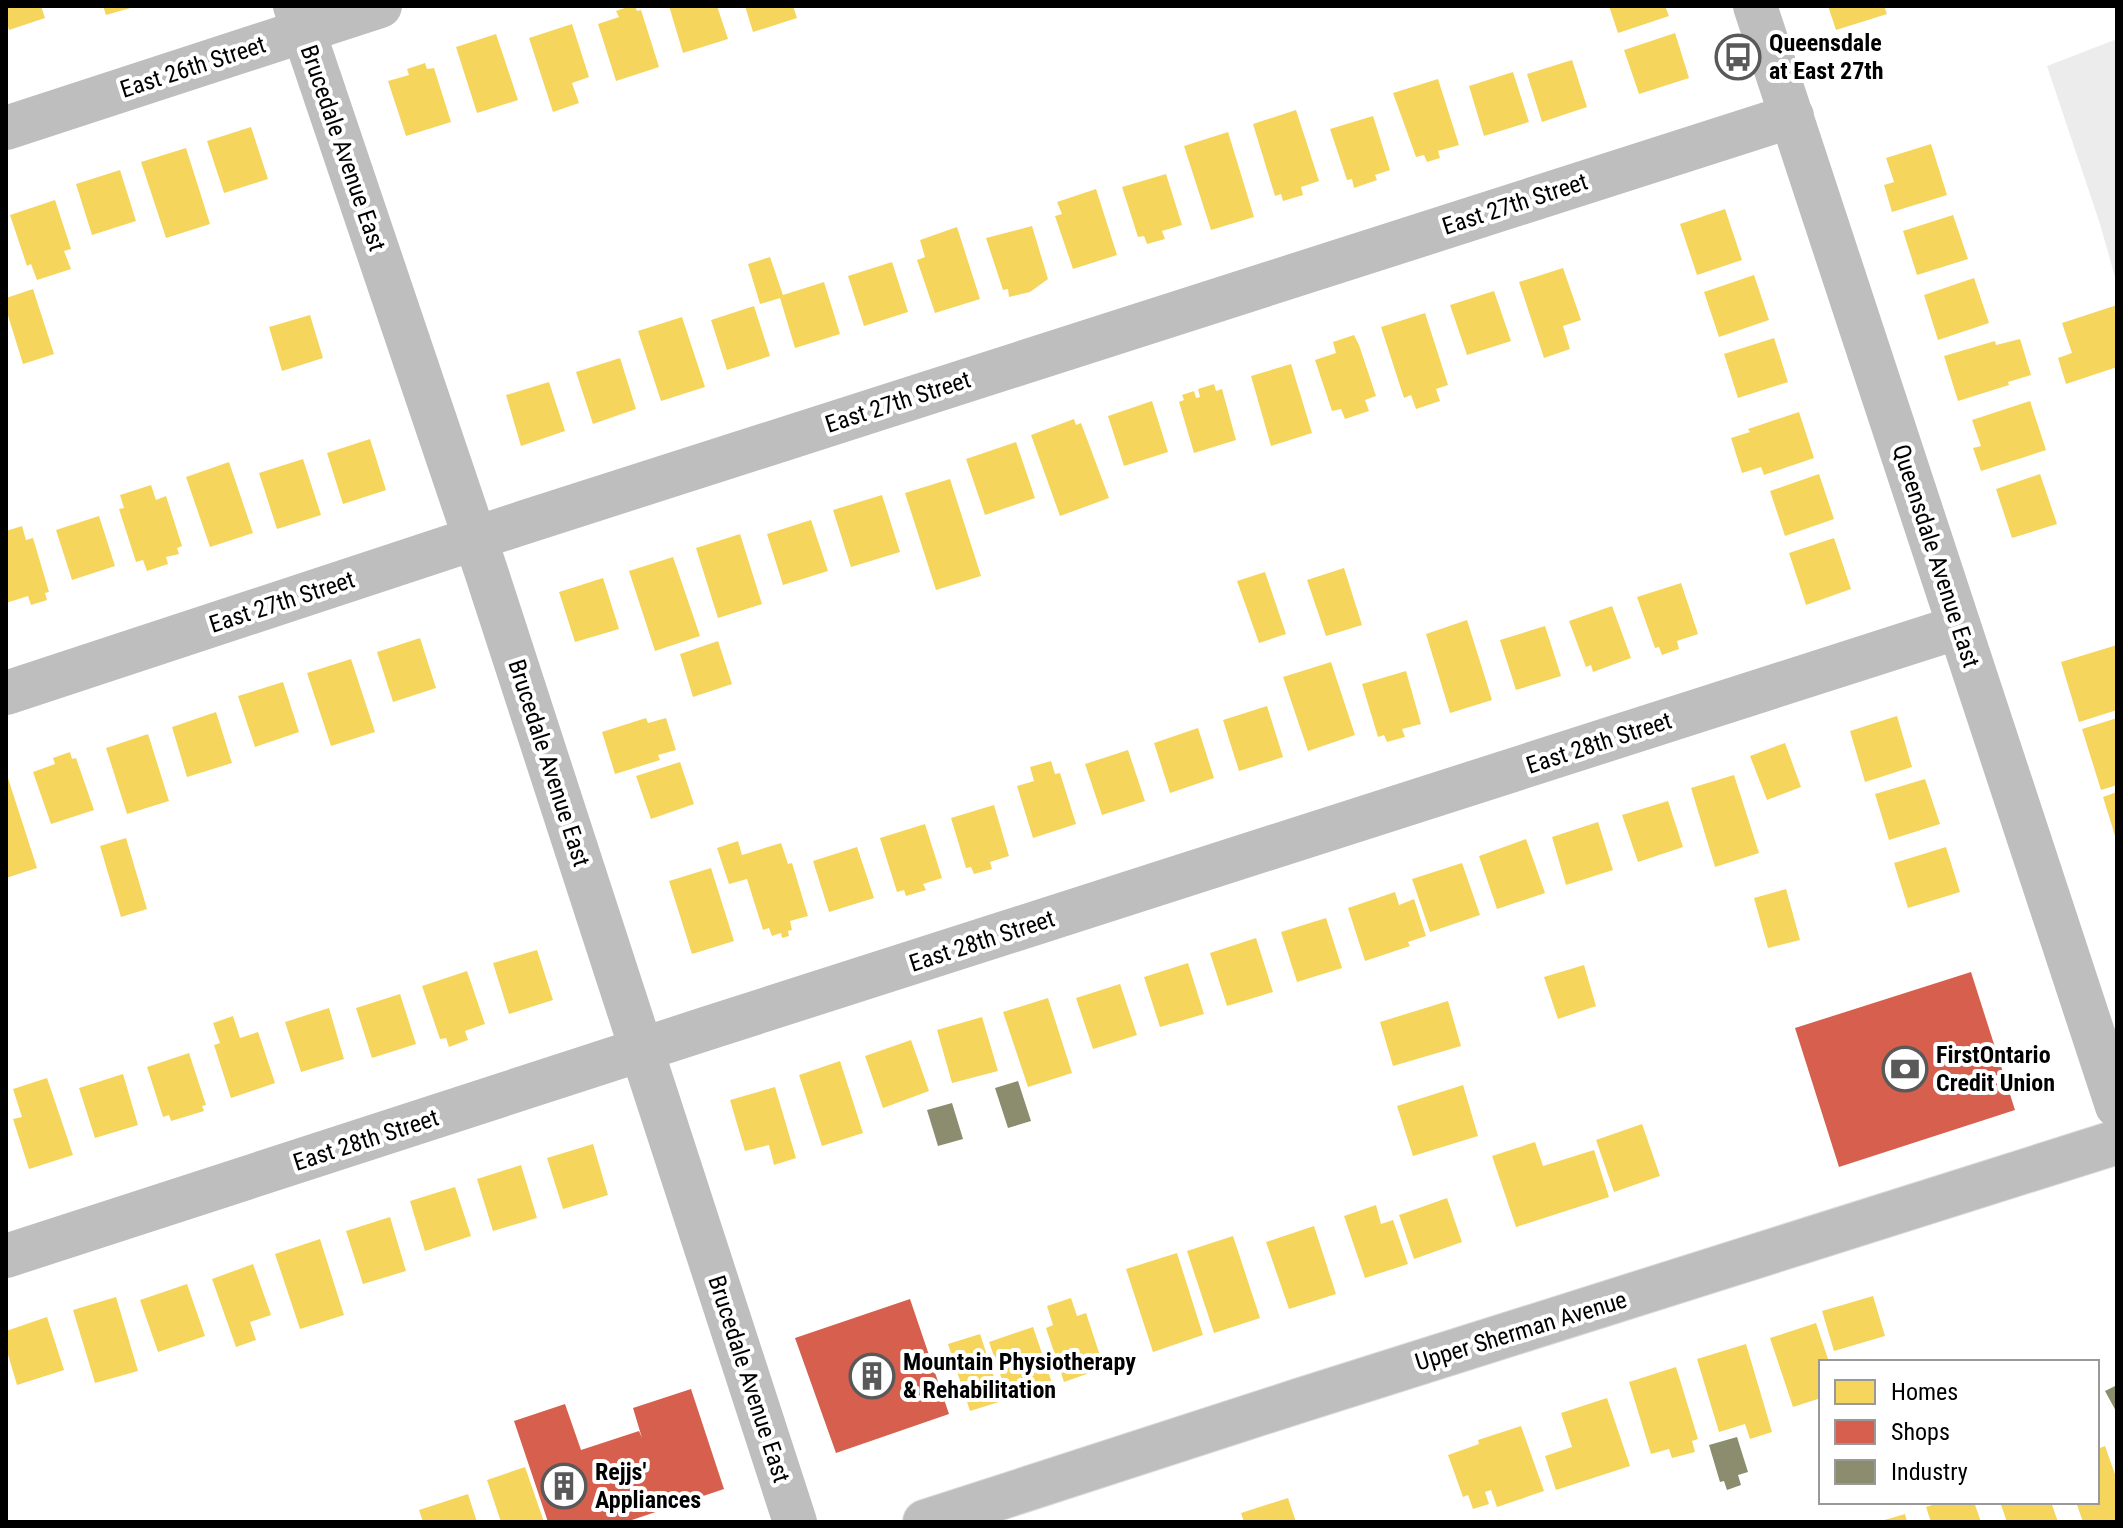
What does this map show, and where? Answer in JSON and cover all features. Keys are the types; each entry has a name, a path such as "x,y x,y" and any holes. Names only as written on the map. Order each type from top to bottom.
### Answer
{"street":[{"name":"East 26th Street","path":"6,128 299,18 380,6"},
{"name":"Queensdale Avenue East","path":"1755,6 2117,1106"},
{"name":"Brucedale Avenue East","path":"299,18 475,538 795,1522"},
{"name":"East 27th Street","path":"6,693 475,538 1792,116"},
{"name":"East 28th Street","path":"6,1256 1959,627"},
{"name":"Upper Sherman Avenue","path":"925,1522 2117,1142"}],"shaded area":[{"path":"2117,39 2117,284 2047,66"}],"building: Homes":[{"path":"6,6 41,6 45,18 9,30"},
{"path":"103,6 133,6 134,7 106,15"},
{"path":"630,6 641,10 659,67 616,81 598,24 619,17 616,11"},
{"path":"669,6 717,6 728,39 683,53"},
{"path":"745,6 793,6 797,18 753,32"},
{"path":"1609,6 1665,6 1669,16 1618,33"},
{"path":"1828,6 1884,6 1887,14 1836,30"},
{"path":"572,24 589,77 572,83 579,103 553,112 529,38"},
{"path":"1675,33 1689,78 1639,94 1624,50"},
{"path":"496,34 518,100 477,113 456,47"},
{"path":"1572,60 1587,107 1542,122 1527,74"},
{"path":"425,63 427,69 434,68 451,122 406,136 388,81 409,75 407,69"},
{"path":"1513,72 1529,122 1484,136 1469,86"},
{"path":"1438,79 1459,145 1438,151 1440,158 1427,162 1424,155 1416,157 1393,93"},
{"path":"1296,110 1319,181 1301,187 1303,195 1283,201 1281,194 1275,196 1253,124"},
{"path":"1373,116 1390,170 1375,175 1377,180 1354,188 1352,179 1347,180 1330,129"},
{"path":"251,127 268,179 224,193 207,141"},
{"path":"1228,132 1254,217 1211,230 1184,146"},
{"path":"1931,144 1947,195 1892,212 1884,185 1894,182 1886,158"},
{"path":"186,148 210,224 166,238 141,162"},
{"path":"120,170 136,221 92,235 76,184"},
{"path":"1166,174 1182,225 1162,231 1165,239 1147,244 1144,236 1138,237 1122,187"},
{"path":"1096,189 1117,255 1073,269 1055,216 1062,214 1057,202"},
{"path":"55,200 71,249 64,251 71,269 37,280 31,264 27,266 10,215"},
{"path":"1725,209 1742,260 1697,275 1680,224"},
{"path":"1953,215 1968,259 1917,275 1903,231"},
{"path":"1032,226 1048,279 1030,292 1009,297 1008,289 1003,290 986,238"},
{"path":"957,227 980,299 935,313 917,260 925,257 920,240"},
{"path":"770,257 783,295 824,282 840,334 795,348 780,298 760,304 748,264"},
{"path":"892,262 908,312 864,326 848,276"},
{"path":"1563,268 1581,320 1563,326 1570,349 1544,358 1519,282"},
{"path":"1754,275 1769,320 1719,337 1704,292"},
{"path":"1974,278 1989,323 1938,340 1924,295"},
{"path":"33,289 54,354 23,364 6,309 6,298"},
{"path":"1494,291 1511,341 1467,355 1450,305"},
{"path":"2117,305 2117,367 2066,384 2058,358 2072,353 2062,323"},
{"path":"754,306 770,356 727,370 711,320"},
{"path":"1425,313 1448,385 1436,389 1440,401 1416,409 1411,395 1404,398 1381,327"},
{"path":"310,315 323,358 282,371 269,327"},
{"path":"682,317 705,387 661,401 638,331"},
{"path":"1354,335 1376,396 1365,400 1369,411 1345,419 1341,409 1332,411 1315,360 1336,353 1333,342"},
{"path":"1774,338 1788,382 1738,398 1724,354"},
{"path":"2020,339 2031,375 1958,401 1944,356 1995,341 1996,345"},
{"path":"620,358 636,409 593,424 576,372"},
{"path":"1291,364 1312,433 1271,446 1251,376"},
{"path":"549,382 565,431 521,446 506,395"},
{"path":"1214,384 1216,391 1222,389 1236,440 1194,453 1179,402 1184,400 1182,395 1194,391 1196,398 1200,397 1198,389"},
{"path":"1152,401 1168,452 1124,466 1108,416"},
{"path":"2030,401 2046,450 1981,471 1973,448 1981,446 1972,420"},
{"path":"1799,412 1814,458 1764,475 1761,467 1742,473 1731,438"},
{"path":"1074,419 1076,425 1081,423 1109,498 1060,516 1031,435"},
{"path":"370,439 386,490 343,504 327,453"},
{"path":"1016,442 1035,498 985,515 966,459"},
{"path":"303,459 321,515 277,529 259,473"},
{"path":"229,462 253,533 210,547 186,477"},
{"path":"1819,474 1834,519 1785,536 1770,491"},
{"path":"2040,474 2057,524 2012,538 1996,489"},
{"path":"950,479 981,576 936,590 905,493"},
{"path":"151,485 156,500 166,496 182,546 177,548 179,554 166,557 168,564 147,571 143,560 136,562 119,509 124,508 120,495"},
{"path":"882,495 900,552 851,567 833,510"},
{"path":"99,516 115,566 72,580 56,530"},
{"path":"811,520 828,571 783,585 767,534"},
{"path":"22,526 26,540 33,538 49,592 45,593 47,600 31,605 28,596 6,603 6,531"},
{"path":"740,534 762,604 718,618 696,548"},
{"path":"1834,538 1851,589 1806,605 1789,553"},
{"path":"673,557 700,636 655,651 629,571"},
{"path":"1344,568 1362,625 1326,636 1307,580"},
{"path":"1265,572 1286,634 1259,643 1237,581"},
{"path":"603,578 619,629 575,642 559,592"},
{"path":"1681,583 1698,634 1677,641 1679,649 1662,655 1659,647 1655,648 1637,597"},
{"path":"1612,606 1631,658 1593,672 1591,665 1586,667 1569,621"},
{"path":"1467,620 1492,700 1450,713 1426,634"},
{"path":"1545,626 1561,676 1516,690 1500,640"},
{"path":"420,638 436,688 393,702 377,652"},
{"path":"718,641 732,684 693,697 680,654"},
{"path":"2117,645 2117,710 2079,722 2061,662"},
{"path":"351,659 375,732 331,746 307,673"},
{"path":"1331,662 1355,735 1308,751 1283,677"},
{"path":"1406,671 1421,724 1402,729 1405,737 1387,742 1384,735 1378,737 1362,684"},
{"path":"283,682 299,732 255,747 238,696"},
{"path":"1267,706 1283,757 1239,771 1223,720"},
{"path":"216,712 232,763 187,777 172,727"},
{"path":"1897,716 1912,767 1865,782 1850,731"},
{"path":"646,718 648,723 666,718 676,750 658,755 660,760 615,774 602,732"},
{"path":"2117,718 2117,785 2101,790 2082,729"},
{"path":"1198,728 1214,778 1170,793 1154,743"},
{"path":"148,734 169,801 127,814 106,748"},
{"path":"1785,743 1801,787 1767,800 1750,756"},
{"path":"1128,750 1145,801 1102,815 1085,764"},
{"path":"70,752 72,759 76,758 94,810 51,824 33,772 55,764 53,758"},
{"path":"1051,761 1055,774 1060,773 1076,824 1033,838 1017,786 1034,781 1030,767"},
{"path":"680,762 694,804 651,819 636,776"},
{"path":"6,772 37,868 6,878"},
{"path":"1734,775 1759,853 1715,867 1691,788"},
{"path":"1925,779 1940,824 1889,840 1875,794"},
{"path":"2117,792 2117,839 2116,839 2103,797"},
{"path":"1668,801 1683,847 1638,862 1622,815"},
{"path":"994,805 1009,856 990,862 992,869 974,874 971,867 966,868 951,818"},
{"path":"1598,822 1613,870 1566,885 1552,837"},
{"path":"925,824 942,878 923,884 926,890 906,896 904,890 897,892 880,838"},
{"path":"126,838 147,909 121,917 100,846"},
{"path":"1526,839 1545,893 1497,909 1479,856"},
{"path":"738,841 742,855 781,843 788,864 792,863 808,916 790,921 792,930 788,931 789,936 782,938 781,933 772,936 769,928 763,930 747,879 729,884 717,848"},
{"path":"857,847 874,898 829,912 813,861"},
{"path":"1946,847 1960,892 1908,908 1894,863"},
{"path":"1462,863 1480,915 1430,932 1412,879"},
{"path":"711,868 734,941 692,954 669,881"},
{"path":"1786,889 1800,940 1768,948 1754,898"},
{"path":"1395,892 1399,905 1414,899 1426,936 1408,942 1410,946 1365,961 1348,908"},
{"path":"1326,918 1342,968 1297,982 1281,932"},
{"path":"1256,938 1273,992 1227,1006 1210,953"},
{"path":"537,950 553,1000 509,1014 493,963"},
{"path":"1188,963 1204,1014 1160,1027 1144,977"},
{"path":"1584,965 1596,1006 1558,1019 1544,977"},
{"path":"467,971 485,1024 465,1031 468,1040 449,1047 446,1038 440,1039 422,986"},
{"path":"1120,984 1137,1035 1093,1049 1076,998"},
{"path":"400,994 416,1044 372,1058 356,1008"},
{"path":"1048,998 1072,1073 1028,1087 1003,1012"},
{"path":"1448,1001 1461,1046 1393,1066 1380,1022"},
{"path":"329,1008 344,1059 301,1072 285,1022"},
{"path":"233,1016 240,1038 258,1032 275,1083 231,1098 214,1045 220,1043 213,1023"},
{"path":"982,1017 998,1071 952,1083 937,1030"},
{"path":"911,1040 929,1091 883,1108 865,1056"},
{"path":"189,1053 206,1105 202,1106 204,1111 171,1121 169,1115 163,1117 147,1067"},
{"path":"840,1061 863,1133 822,1146 799,1075"},
{"path":"123,1074 138,1125 95,1138 79,1088"},
{"path":"47,1078 73,1155 29,1169 13,1119 22,1117 13,1089"},
{"path":"1463,1085 1478,1136 1413,1156 1397,1106"},
{"path":"775,1087 796,1158 774,1165 769,1145 745,1151 730,1100"},
{"path":"1642,1124 1660,1176 1614,1192 1596,1140"},
{"path":"1535,1142 1543,1166 1594,1150 1609,1197 1516,1227 1492,1156"},
{"path":"593,1144 608,1195 563,1209 547,1158"},
{"path":"521,1165 537,1218 493,1231 477,1179"},
{"path":"455,1187 471,1236 425,1251 410,1201"},
{"path":"1447,1198 1462,1242 1414,1259 1399,1215"},
{"path":"1376,1205 1381,1224 1393,1220 1408,1264 1365,1278 1344,1216"},
{"path":"390,1217 406,1271 363,1284 346,1231"},
{"path":"1314,1226 1336,1294 1289,1309 1266,1242"},
{"path":"1233,1236 1260,1318 1214,1333 1187,1251"},
{"path":"320,1239 344,1315 300,1329 275,1254"},
{"path":"1177,1253 1203,1335 1153,1352 1126,1269"},
{"path":"253,1264 271,1315 250,1322 256,1340 236,1347 212,1279"},
{"path":"187,1284 205,1336 158,1352 140,1300"},
{"path":"1873,1296 1885,1336 1834,1351 1822,1311"},
{"path":"116,1297 138,1371 95,1383 73,1310"},
{"path":"1071,1298 1077,1316 1086,1313 1104,1368 1064,1382 1046,1328 1053,1325 1047,1306"},
{"path":"47,1317 64,1370 17,1385 6,1348 6,1331"},
{"path":"1816,1323 1828,1360 1819,1360 1819,1399 1793,1407 1770,1338"},
{"path":"1033,1327 1053,1386 1009,1400 989,1342"},
{"path":"980,1334 1002,1401 970,1411 948,1344"},
{"path":"1746,1344 1772,1432 1750,1439 1745,1424 1719,1432 1697,1359"},
{"path":"1676,1367 1698,1439 1692,1441 1695,1452 1672,1458 1669,1449 1651,1454 1629,1382"},
{"path":"1607,1398 1630,1466 1556,1490 1545,1456 1572,1447 1561,1413"},
{"path":"1521,1426 1544,1491 1497,1507 1491,1490 1485,1492 1489,1504 1473,1509 1468,1495 1463,1497 1448,1455 1479,1444 1478,1440"},
{"path":"2105,1446 2117,1480 2117,1520 2083,1522 2077,1504 2099,1504 2099,1448"},
{"path":"525,1467 544,1522 501,1522 487,1480"},
{"path":"468,1494 477,1522 423,1522 419,1510"},
{"path":"1288,1498 1296,1522 1244,1522 1241,1513"},
{"path":"1936,1504 1975,1504 1981,1522 1931,1522 1926,1507"},
{"path":"2001,1504 2052,1504 2058,1522 2007,1522"},
{"path":"1905,1514 1907,1522 1881,1522 1881,1521"}],"building: Shops":[{"name":"FirstOntario Credit Union","path":"1971,972 2015,1110 1839,1167 1795,1028"},
{"name":"Mountain Physiotherapy & Rehabilitation","path":"910,1299 949,1414 836,1453 795,1338"},
{"path":"691,1389 724,1489 626,1522 548,1522 514,1421 565,1404 581,1450 639,1431 642,1438 633,1408"}],"building: Industry":[{"path":"1018,1081 1031,1121 1008,1128 995,1088"},
{"path":"952,1103 963,1139 938,1146 927,1110"},
{"path":"2117,1385 2117,1413 2105,1391"},
{"path":"1737,1437 1748,1472 1738,1475 1741,1485 1727,1490 1724,1481 1720,1482 1709,1445"}],"place":[{"name":"Queensdale at East 27th","path":"1738,57"},
{"name":"FirstOntario Credit Union","path":"1905,1069"},
{"name":"Mountain Physiotherapy & Rehabilitation","path":"872,1376"},
{"name":"Rejjs' Appliances","path":"564,1486"}]}
